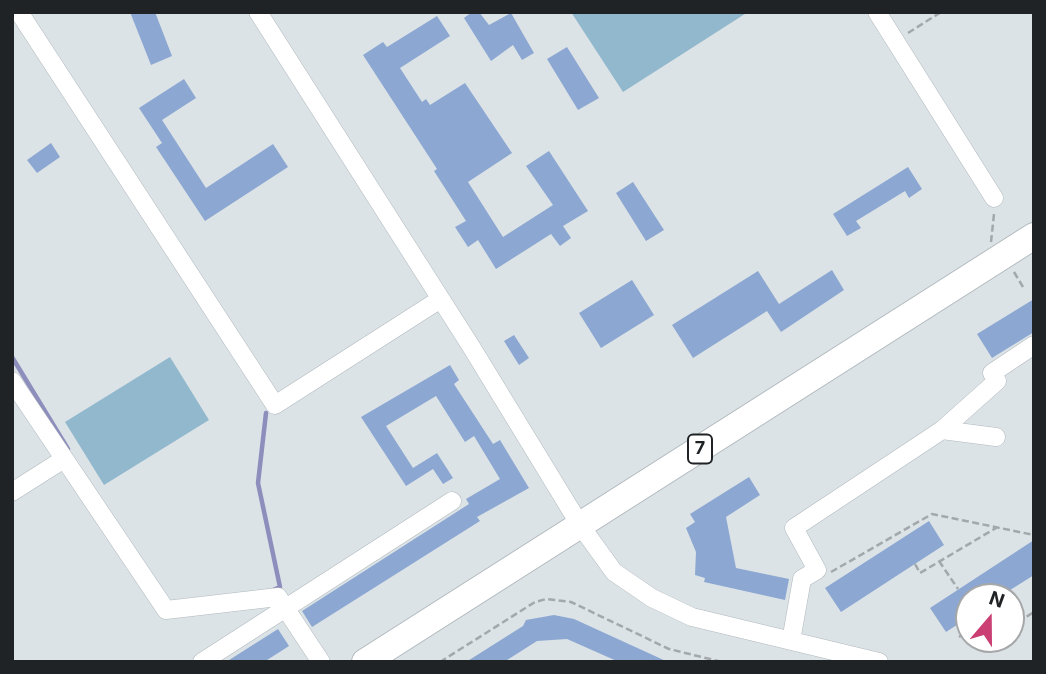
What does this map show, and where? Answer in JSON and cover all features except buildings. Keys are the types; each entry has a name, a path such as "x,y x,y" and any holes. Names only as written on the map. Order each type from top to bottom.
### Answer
{"highway":[{"name":"7","path":"365,662 1034,236"}],"street":[{"path":"19,12 275,405 439,300"},
{"path":"258,12 472,348 580,525 614,572 652,598 710,622 878,662"},
{"path":"877,12 994,198"},
{"path":"790,641 802,579 817,570 794,528 943,430 997,381 992,373 1034,345"},
{"path":"12,382 166,610 278,597 321,662"},
{"path":"943,430 996,438"},
{"path":"12,492 64,459"},
{"path":"202,662 452,501"}],"path":[{"path":"895,42 941,12"},
{"path":"817,570 824,576 932,514 1034,535"},
{"path":"915,564 920,573 996,528"},
{"path":"939,561 955,585"},
{"path":"440,662 534,603 546,599 571,602 669,649 722,662"}],"shaded area":[{"path":"571,12 748,12 623,92"},
{"path":"170,357 209,420 104,485 65,422"}],"waterway":[{"path":"12,357 68,449"},
{"path":"266,413 258,483 280,587 273,590"}]}
